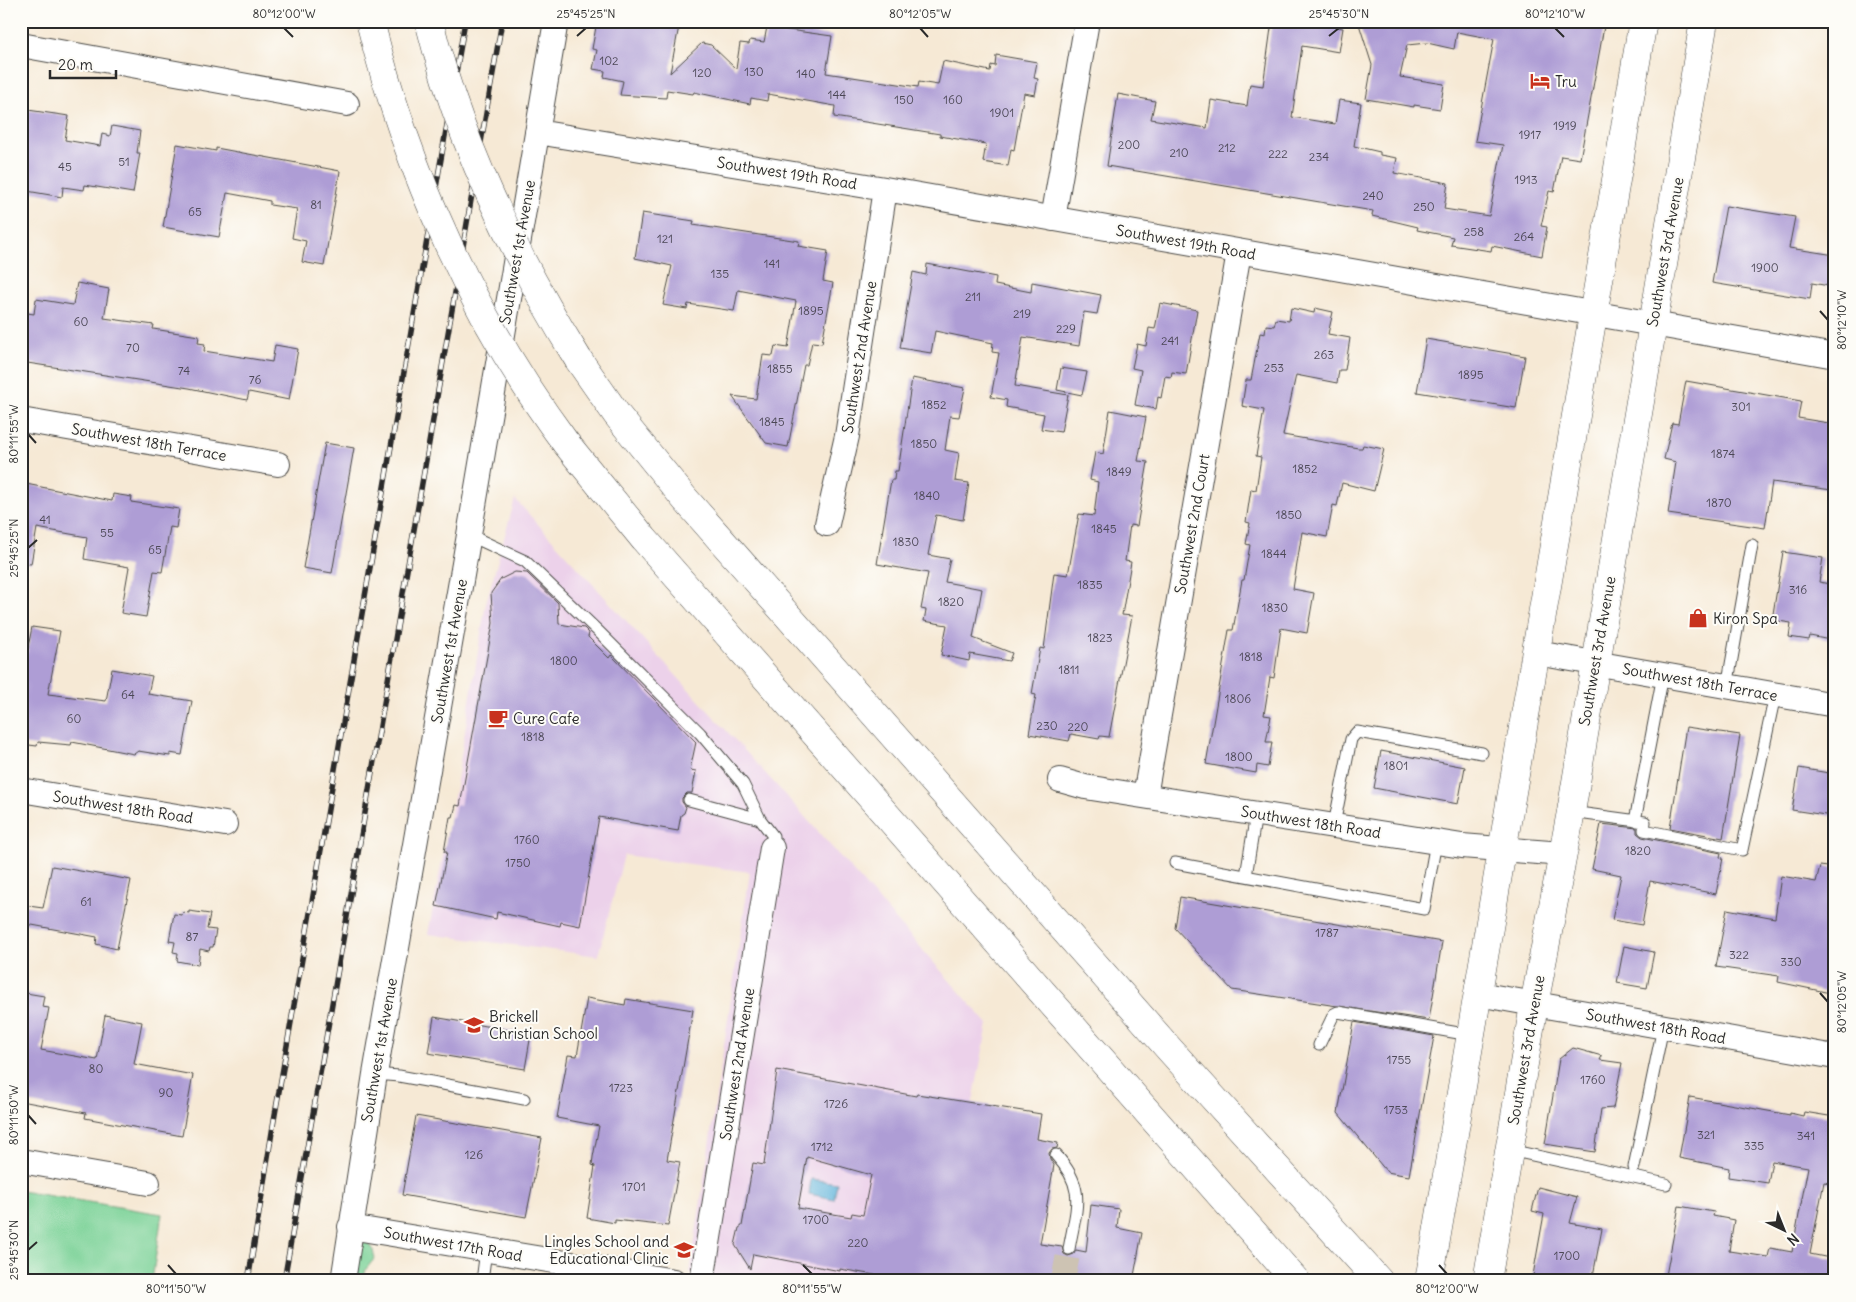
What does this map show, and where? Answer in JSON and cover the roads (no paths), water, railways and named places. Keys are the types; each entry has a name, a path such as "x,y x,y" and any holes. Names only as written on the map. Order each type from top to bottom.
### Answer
{"main road":[{"path":"370,21 408,147 450,246 489,322 525,382 565,442 644,539 1296,1281"},
{"path":"429,21 458,118 512,244 578,359 616,415 685,499 1170,1050 1379,1281"},
{"path":"1429,1281 1643,21"},
{"name":"Southwest 3rd Avenue","path":"1487,1281 1534,1005 1571,812 1704,21"}],"street":[{"name":"Southwest 1st Avenue","path":"343,1281 375,1074 470,535 556,21"},
{"path":"1053,219 1087,21"},
{"path":"21,45 346,104"},
{"name":"Southwest 19th Road","path":"537,132 885,189 1835,356"},
{"name":"Southwest 2nd Avenue","path":"827,524 847,436 885,189"},
{"name":"Southwest 2nd Court","path":"1145,796 1239,252"},
{"name":"Southwest 18th Terrace","path":"21,420 278,464"},
{"name":"Southwest 18th Terrace","path":"1536,653 1835,705"},
{"name":"Southwest 18th Road","path":"1060,780 1085,787 1436,842 1563,854"},
{"name":"Southwest 18th Road","path":"21,790 225,824"},
{"name":"Southwest 2nd Avenue","path":"702,1281 772,848"},
{"name":"Southwest 18th Road","path":"1478,994 1835,1057"},
{"path":"21,1161 148,1183"},
{"name":"Southwest 17th Road","path":"350,1227 674,1281"}],"lane":[{"path":"470,535 525,561 700,733 743,784 760,819 773,836 772,848"},
{"path":"1727,687 1752,545"},
{"path":"1635,821 1663,675"},
{"path":"1571,812 1645,822 1644,830 1742,850 1775,695"},
{"path":"1334,825 1351,739 1357,732 1482,753"},
{"path":"689,800 760,819"},
{"path":"1246,876 1256,814"},
{"path":"1175,863 1424,908 1436,842"},
{"path":"1319,1046 1334,1014 1338,1012 1470,1035"},
{"path":"1634,1167 1663,1027"},
{"path":"375,1074 399,1076 524,1099"},
{"path":"1509,1150 1666,1184"},
{"path":"1056,1155 1072,1173 1077,1188 1077,1204 1069,1249"},
{"path":"482,1281 486,1250"}],"water":[{"path":"811,1179 837,1183 834,1199 809,1194"}],"tunnel":[{"path":"1063,1281 1069,1249"}],"railway":[{"path":"248,1281 273,1126 465,21"},
{"path":"284,1281 502,21"}],"place":[{"name":"Tru","path":"1540,81"},
{"name":"Kiron Spa","path":"1698,618"},
{"name":"Cure Cafe","path":"498,718"},
{"name":"Brickell Christian School","path":"474,1025"},
{"name":"Lingles School and Educational Clinic","path":"684,1250"}]}
